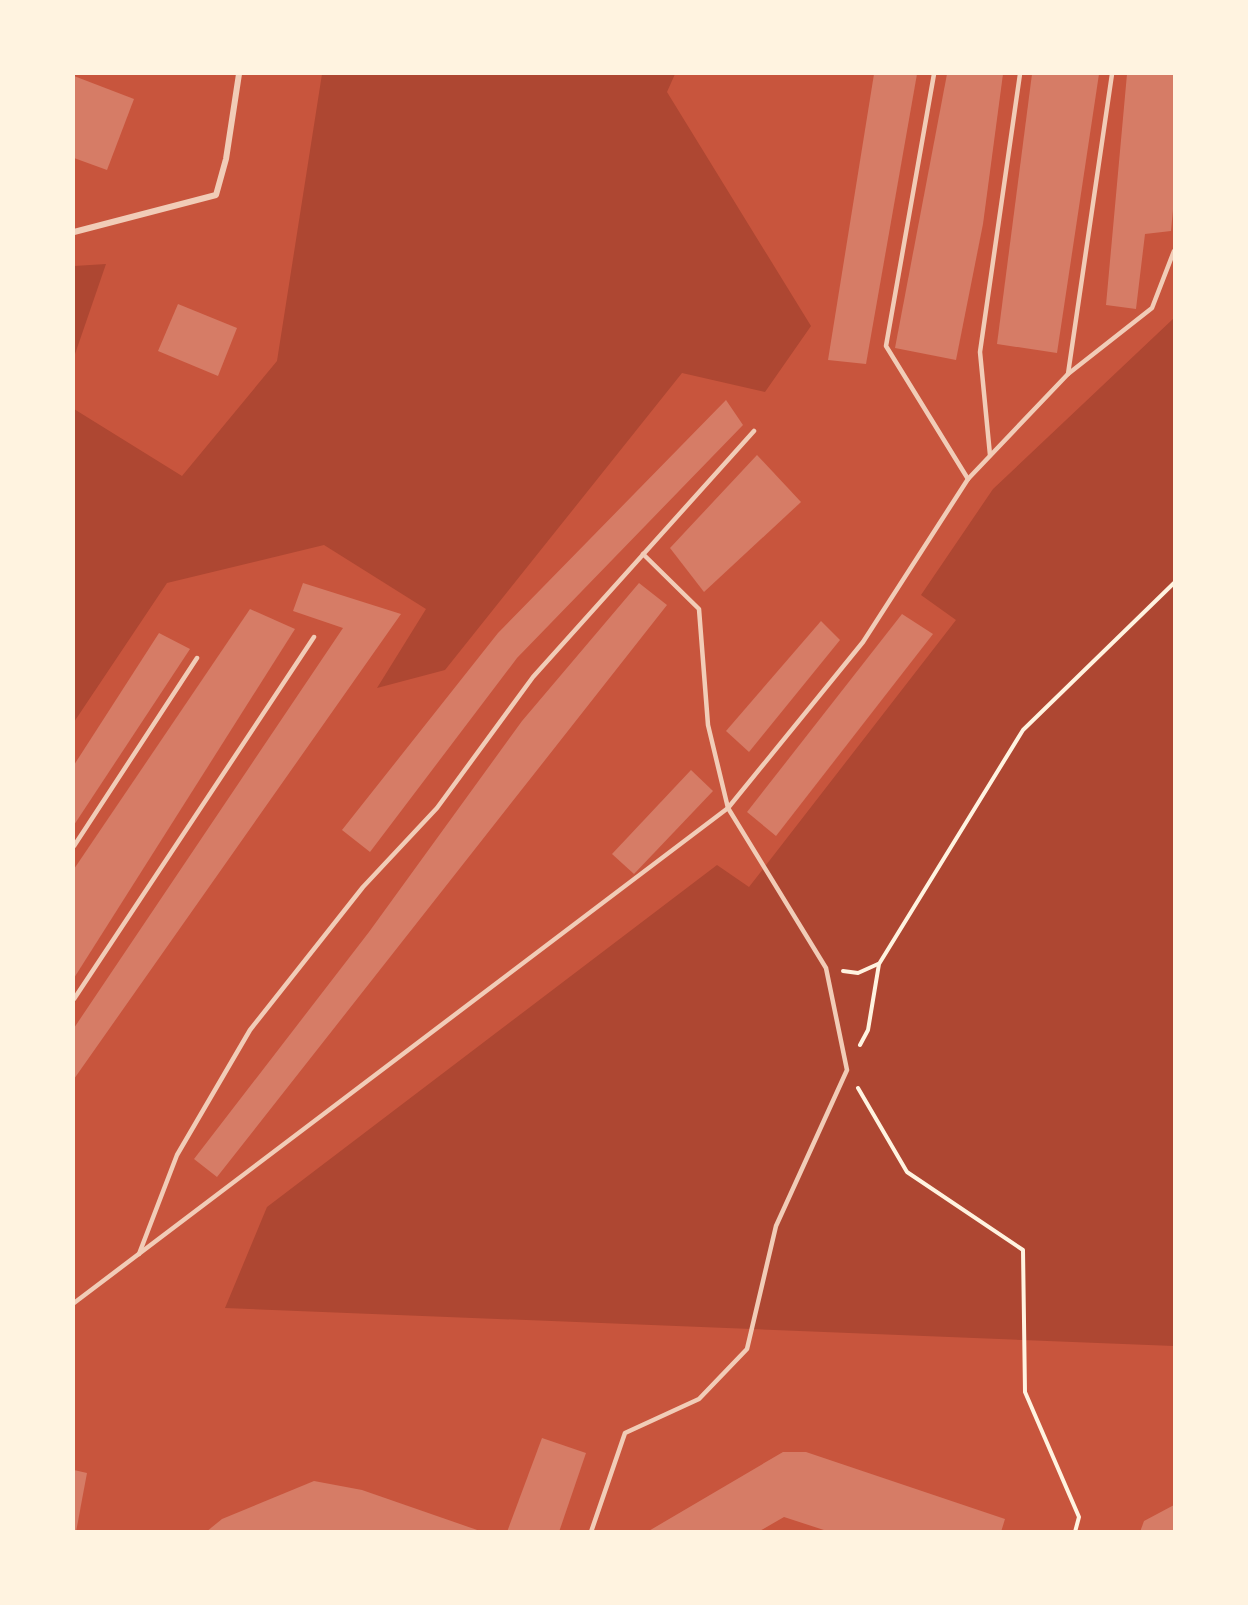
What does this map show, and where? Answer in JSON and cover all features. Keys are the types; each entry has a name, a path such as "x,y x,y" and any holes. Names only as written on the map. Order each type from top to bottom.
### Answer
{"street":[{"path":"74,232 216,195 226,159 239,74"}],"lane":[{"path":"934,74 886,346 968,479"},
{"path":"990,455 980,352 1020,74"},
{"path":"1068,374 1112,74"},
{"path":"74,1303 728,808 862,642 968,479 1068,374 1152,308 1174,251"},
{"path":"139,1254 177,1155 250,1030 363,887 437,808 533,677 754,431"},
{"path":"591,1532 625,1433 699,1399 747,1349 776,1226 847,1070 826,968 728,808 708,725 699,609 644,554"},
{"path":"74,999 314,637"},
{"path":"74,846 197,658"}],"path":[{"path":"1075,1532 1079,1517 1025,1392 1023,1250 908,1172 847,1070 867,1029 879,964 1023,730 1174,583"},
{"path":"826,968 858,973 879,964"}],"shaded area":[{"path":"322,74 675,74 667,92 811,326 765,392 682,373 445,670 377,688 426,609 324,545 167,583 74,722 74,409 182,476 277,361"},
{"path":"106,264 74,357 74,266"},
{"path":"1174,318 1174,1346 225,1308 267,1207 717,865 749,887 956,620 921,595 993,489"}],"building":[{"path":"874,74 917,74 866,364 828,360"},
{"path":"947,74 1003,74 983,224 956,360 895,348"},
{"path":"1032,74 1099,74 1057,353 997,344"},
{"path":"1127,74 1174,74 1174,199 1171,231 1145,234 1136,309 1106,305"},
{"path":"74,76 134,99 107,170 74,158"},
{"path":"178,304 237,328 218,376 158,351"},
{"path":"726,400 743,425 517,658 370,852 342,830 498,633"},
{"path":"757,455 801,502 704,592 670,548"},
{"path":"303,583 401,614 74,1079 74,1028 343,628 293,611"},
{"path":"639,583 667,605 217,1177 194,1159 369,932 522,721"},
{"path":"250,609 295,629 74,978 74,869"},
{"path":"902,614 933,634 776,836 747,812"},
{"path":"821,621 840,640 749,752 726,731"},
{"path":"159,633 190,649 74,825 74,765"},
{"path":"691,770 713,791 634,874 612,854"},
{"path":"542,1438 586,1453 559,1532 507,1532"},
{"path":"783,1452 806,1452 1005,1519 1001,1532 830,1532 784,1517 758,1532 647,1532"},
{"path":"74,1470 87,1473 76,1532 74,1532"},
{"path":"314,1481 362,1490 483,1532 206,1532 222,1519"},
{"path":"1174,1505 1174,1532 1140,1532 1144,1521"}]}
